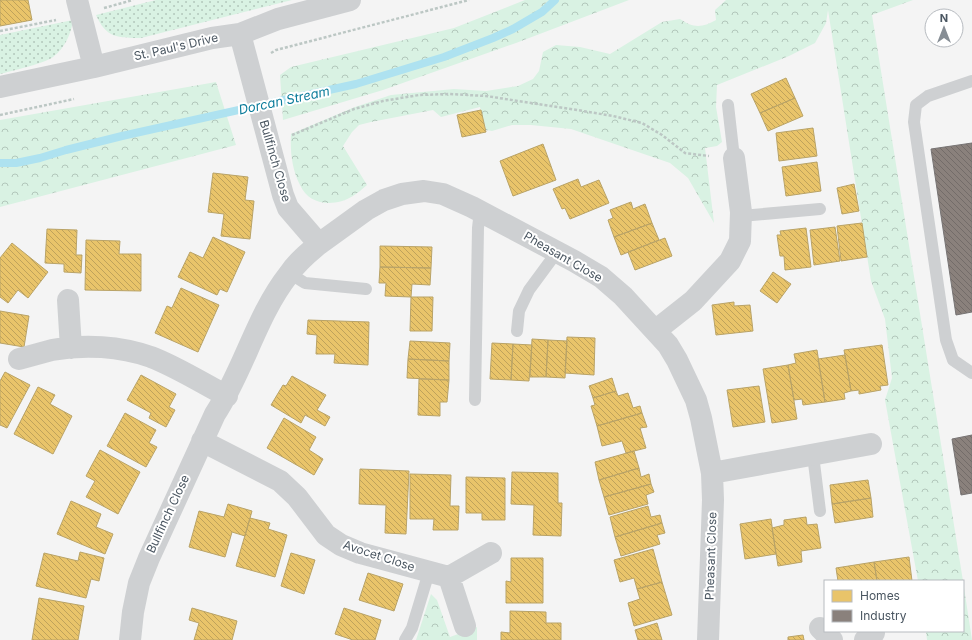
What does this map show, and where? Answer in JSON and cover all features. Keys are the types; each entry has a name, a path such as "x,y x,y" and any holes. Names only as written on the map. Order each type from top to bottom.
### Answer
{"street":[{"path":"77,0 94,66"},
{"name":"St. Paul's Drive","path":"0,87 212,38 240,34 278,19 350,0"},
{"name":"Bullfinch Close","path":"130,640 133,612 139,583 202,441 215,414 227,396 269,304 289,273 302,258 319,244 288,208 281,189 240,34"},
{"path":"655,331 693,301 730,261 740,241 741,216 734,158"},
{"name":"Pheasant Close","path":"319,244 366,210 384,200 402,194 424,191 443,194 557,252 601,277 624,296 668,345 677,360 696,400 709,452 712,472 713,500 708,640"},
{"path":"68,300 71,348"},
{"path":"19,359 52,350 71,348 101,347 133,352 170,366 227,396"},
{"name":"Avocet Close","path":"202,441 280,481 297,497 326,535 341,544 360,553 439,574"},
{"path":"712,472 871,444"},
{"path":"464,626 439,574 491,553"}],"lane":[{"path":"972,81 928,96 916,105 914,122 946,340 953,360 972,373"},
{"path":"728,105 734,158"},
{"path":"741,216 820,209"},
{"path":"475,400 478,228 480,212"},
{"path":"517,331 519,312 529,290 557,252"},
{"path":"289,273 305,283 366,290"},
{"path":"813,455 820,511"},
{"path":"405,640 439,574"}],"path":[{"path":"269,142 293,134 354,109 383,101 419,95 449,94 512,99 614,116 642,123 662,135 685,153 734,158"}],"green space":[{"path":"156,0 292,0 141,38 126,38 114,35 104,28 96,15"},
{"path":"525,0 629,0 516,43 383,90 283,120 280,75 291,67 454,28"},
{"path":"726,0 913,0 872,15 963,580 918,580 885,400 892,378 885,319 871,281 828,10 826,23 815,43 789,56 717,85 716,107 722,142 717,146 705,148 714,223 688,178 670,163 571,129 531,125 512,125 492,131 486,130 480,107 441,117 433,110 359,125 352,132 343,146 367,185 346,200 331,203 316,201 304,192 297,179 292,160 291,134 355,107 391,95 454,89 486,91 518,86 533,79 539,71 543,52 556,45 580,47 610,54 662,22 680,19 689,24 698,26 711,23 716,20 715,10"},
{"path":"73,20 67,40 53,57 36,64 0,74 0,35"},
{"path":"216,82 236,145 0,207 0,120"},
{"path":"964,588 972,640 927,640 926,632 964,632"},
{"path":"431,594 437,600 450,637 477,627 477,640 416,640"}],"building: Homes":[{"path":"0,0 28,0 32,20 0,26"},
{"path":"786,78 795,98 760,113 751,94"},
{"path":"795,98 803,116 768,131 760,113"},
{"path":"481,110 486,132 462,137 457,115"},
{"path":"813,128 817,156 779,161 776,133"},
{"path":"543,144 556,180 513,196 500,161"},
{"path":"817,162 821,191 786,196 782,167"},
{"path":"213,173 248,177 245,200 254,201 250,239 221,236 224,214 208,212"},
{"path":"578,179 581,187 599,180 609,203 570,219 565,208 562,209 553,189"},
{"path":"854,184 859,211 842,214 837,188"},
{"path":"631,202 633,209 645,204 652,223 614,237 608,220 613,218 610,210"},
{"path":"652,223 659,240 621,255 614,237"},
{"path":"862,223 867,257 841,261 837,226"},
{"path":"835,227 840,261 814,265 810,230"},
{"path":"806,228 811,267 785,270 784,256 780,256 777,235 781,235 780,231"},
{"path":"47,229 77,230 76,255 82,255 81,273 64,272 64,264 45,263"},
{"path":"213,237 245,252 227,292 220,289 217,295 178,277 190,252 203,258"},
{"path":"665,238 672,256 635,270 628,252"},
{"path":"86,240 120,241 119,254 141,254 141,291 85,290"},
{"path":"12,243 48,272 28,298 18,290 8,303 0,297 0,258"},
{"path":"380,246 432,247 431,268 380,267"},
{"path":"380,267 431,268 430,285 412,284 411,297 385,296 386,283 379,283"},
{"path":"773,272 791,284 777,303 760,291"},
{"path":"181,288 219,305 198,352 155,333 167,306 172,308"},
{"path":"411,297 433,297 432,331 410,331"},
{"path":"734,302 734,306 750,305 753,331 716,335 712,305"},
{"path":"0,311 29,316 24,347 0,343"},
{"path":"308,320 369,322 368,365 334,363 335,354 316,354 317,335 307,334"},
{"path":"567,337 595,338 594,375 565,373"},
{"path":"532,339 548,340 546,377 530,377"},
{"path":"548,340 567,341 565,378 546,377"},
{"path":"410,341 450,343 449,361 408,359"},
{"path":"492,343 513,344 511,380 490,379"},
{"path":"513,344 532,345 529,381 511,380"},
{"path":"882,345 888,385 880,386 881,390 859,394 859,390 851,391 844,350"},
{"path":"817,350 825,402 803,405 802,399 794,400 788,365 796,363 794,354"},
{"path":"845,355 851,391 844,393 845,399 825,402 818,359"},
{"path":"408,359 449,361 449,380 407,378"},
{"path":"788,365 797,419 772,423 763,369"},
{"path":"5,372 30,385 7,428 0,425 0,381"},
{"path":"141,375 176,394 169,407 175,410 166,427 149,418 151,413 127,400"},
{"path":"292,376 326,395 317,410 330,417 325,426 305,415 301,423 271,405 283,385 286,386"},
{"path":"612,378 616,391 593,398 589,386"},
{"path":"419,379 449,380 447,402 440,402 440,416 418,415"},
{"path":"759,386 765,422 733,427 727,390"},
{"path":"38,387 55,395 50,404 72,416 53,454 14,434"},
{"path":"616,391 618,396 628,393 633,408 640,406 642,413 597,426 591,406 595,405 593,398"},
{"path":"125,413 156,430 149,443 157,447 146,467 107,446"},
{"path":"642,413 647,427 640,428 646,448 626,453 622,441 602,446 597,426"},
{"path":"284,418 316,437 309,450 323,459 314,475 267,448"},
{"path":"100,450 140,472 118,514 86,497 95,481 86,476"},
{"path":"634,451 639,468 599,480 595,462"},
{"path":"639,468 641,477 649,474 651,484 604,497 599,480"},
{"path":"360,469 409,471 406,534 385,533 386,505 359,504"},
{"path":"512,472 558,473 558,503 562,503 561,536 533,535 534,505 511,504"},
{"path":"410,474 451,475 450,506 459,506 458,530 433,530 434,519 410,519"},
{"path":"466,477 505,478 505,520 482,520 482,513 466,513"},
{"path":"868,480 871,498 832,504 830,485"},
{"path":"651,484 654,492 646,495 648,504 609,515 604,497"},
{"path":"871,498 873,517 835,523 832,504"},
{"path":"71,501 101,514 96,527 113,534 105,554 57,534"},
{"path":"228,504 252,511 245,536 232,532 225,557 189,547 199,511 224,517"},
{"path":"648,506 651,517 660,515 662,523 615,537 610,517"},
{"path":"806,517 807,525 817,524 821,548 801,551 802,562 778,566 772,528 784,525 784,520"},
{"path":"250,518 270,523 268,529 287,535 275,577 236,566"},
{"path":"771,519 776,554 745,559 740,524"},
{"path":"662,523 665,533 657,535 660,544 621,556 615,537"},
{"path":"653,549 662,582 637,589 634,578 620,582 614,560"},
{"path":"80,552 104,558 99,581 91,579 86,598 36,586 44,553 78,561"},
{"path":"291,553 315,560 304,594 281,586"},
{"path":"909,557 912,580 877,580 874,562"},
{"path":"511,558 543,558 543,603 506,603 506,581 511,582"},
{"path":"874,562 877,580 838,580 836,568"},
{"path":"368,573 403,584 394,611 359,600"},
{"path":"662,582 672,615 634,626 628,603 640,599 637,589"},
{"path":"39,598 84,606 78,640 32,640"},
{"path":"192,608 237,621 232,640 194,640 199,623 189,620"},
{"path":"344,608 381,620 375,640 353,640 335,634"},
{"path":"510,611 546,612 546,623 561,623 561,640 501,640 501,632 510,633"},
{"path":"657,623 662,640 638,640 635,630"},
{"path":"803,635 804,640 788,640 788,637"}],"building: Industry":[{"path":"972,143 972,312 956,315 931,149"},
{"path":"972,435 972,493 961,495 952,439"}],"waterway":[{"name":"Dorcan Stream","path":"0,163 16,163 40,158 122,136 356,84 444,57 493,38 513,29 542,12 555,0"}]}
